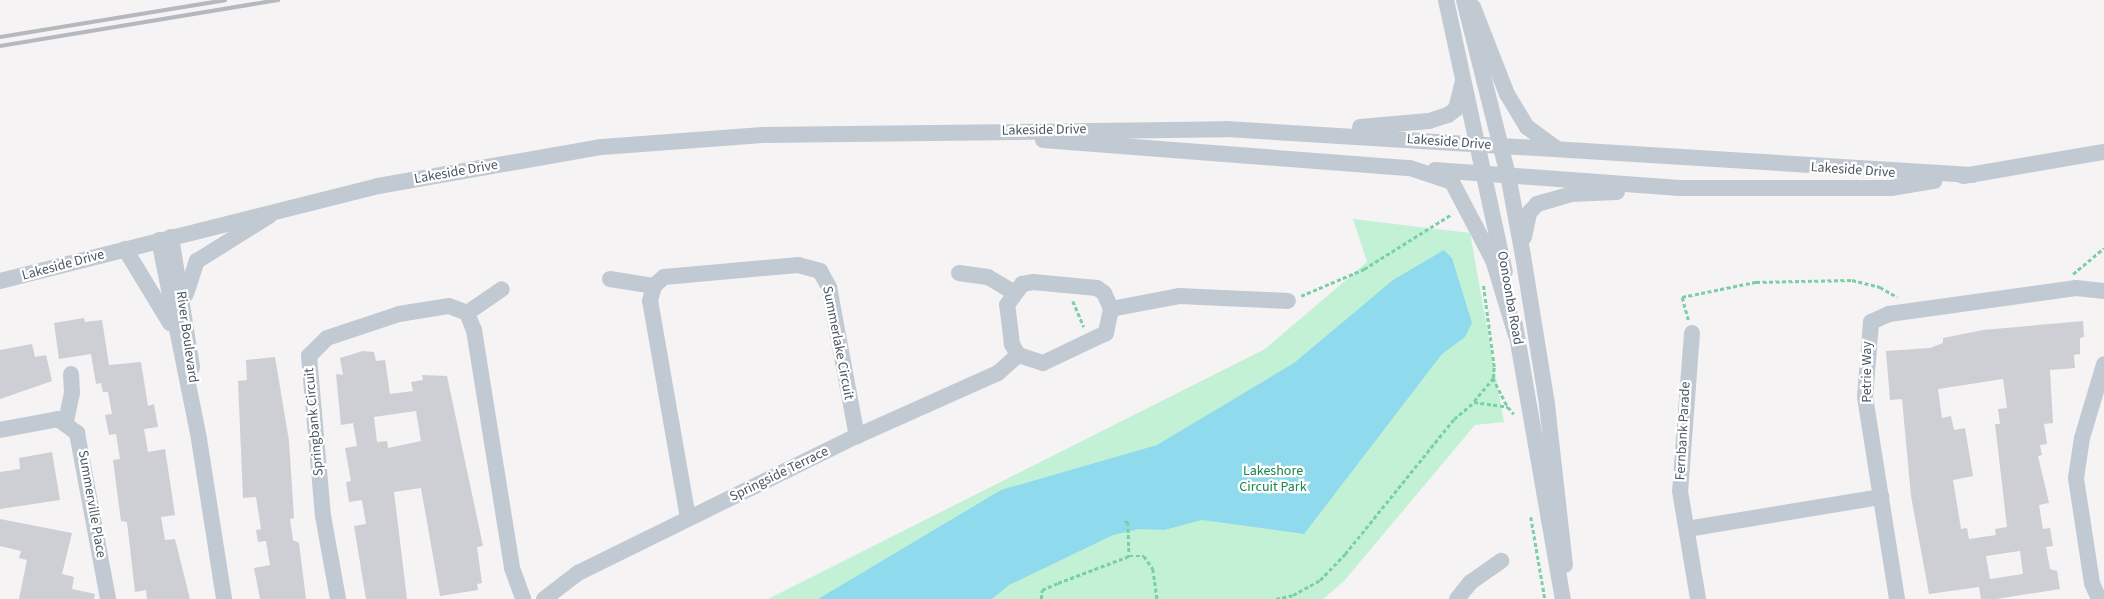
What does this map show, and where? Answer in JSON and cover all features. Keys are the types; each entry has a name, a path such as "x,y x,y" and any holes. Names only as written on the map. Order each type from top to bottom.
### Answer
{"street":[{"name":"Oonoonba Road","path":"1446,0 1487,173 1563,599"},
{"name":"Oonoonba Road","path":"1464,0 1508,175 1523,256 1547,406 1568,599"},
{"path":"1470,0 1506,94 1527,127 1563,151"},
{"path":"1311,131 1429,122 1448,115 1461,99 1464,73"},
{"name":"Lakeside Drive","path":"0,281 284,207 602,147 763,135 923,132 1311,131 1563,151 1973,175"},
{"name":"Lakeside Drive","path":"923,132 1679,188 1890,188 2104,152"},
{"name":"Lakeside Drive","path":"1410,168 1459,188 1493,260 1516,336"},
{"path":"1523,256 1525,223 1537,204 1571,194 1679,188"},
{"path":"184,308 189,274 197,261 284,207"},
{"name":"River Boulevard","path":"165,238 184,308 199,439 224,599"},
{"name":"River Boulevard","path":"165,238 176,332 199,439"},
{"path":"125,249 176,332"},
{"name":"Summerlake Circuit","path":"654,286 664,278 798,265 820,271 829,287 857,436"},
{"path":"959,273 988,277 1014,292"},
{"path":"610,279 654,286 650,301 688,518"},
{"path":"1033,282 1097,288 1111,309 1106,332 1093,341 1043,363 1018,355 1012,344 1006,306 1014,292 1033,282"},
{"name":"Petrie Way","path":"1897,599 1866,397 1871,322 1888,314 2074,282 2104,291"},
{"path":"502,289 467,313 474,330 512,568 523,599"},
{"path":"1111,309 1179,296 1288,301"},
{"name":"Springbank Circuit","path":"338,599 323,516 309,356 327,338 399,314 449,306 467,313"},
{"name":"Fernbank Parade","path":"1692,333 1680,473 1698,599"},
{"name":"Springside Terrace","path":"544,599 578,574 688,518 857,436 998,373 1018,355"},
{"path":"2099,599 2092,584 2076,478 2082,438 2104,364"},
{"path":"0,430 66,421 71,374"},
{"name":"Summerville Place","path":"66,421 81,442 108,599"},
{"path":"1687,529 1881,498"},
{"path":"1457,599 1471,582 1501,561"}],"path":[{"path":"1288,301 1364,269 1460,209"},
{"path":"2063,277 2074,282 2076,268 2104,248"},
{"path":"1481,276 1493,378 1508,406 1517,417"},
{"path":"1692,333 1682,297 1716,287 1852,280 1880,286 1901,299"},
{"path":"1074,286 1072,307 1093,341"},
{"path":"1276,599 1293,595 1320,580 1339,561 1454,419 1474,402 1493,378"},
{"path":"1474,402 1508,406"},
{"path":"1530,509 1545,599"},
{"path":"1124,522 1128,522 1129,556"},
{"path":"1041,599 1042,590 1129,556 1144,556 1153,569 1156,599"}],"green space":[{"name":"Lakeshore Circuit Park","path":"1353,219 1470,233 1504,422 1475,425 1344,581 1323,599 768,599 1265,349 1367,262"}],"water":[{"path":"1444,250 1452,258 1472,323 1465,337 1442,354 1304,534 1202,520 1164,530 1139,529 1113,535 1009,585 992,599 818,599 1001,490 1157,445 1294,363 1393,280"}],"building":[{"path":"84,318 85,322 102,320 109,365 141,362 148,406 154,404 158,427 144,429 148,452 165,449 175,515 161,517 165,540 175,539 190,599 147,599 146,590 135,592 127,522 121,521 113,460 120,459 116,434 109,435 105,415 112,414 108,392 103,392 101,383 96,384 91,354 59,359 54,323"},
{"path":"2083,321 2084,337 2080,338 2080,354 2074,355 2075,368 2050,370 2053,423 2044,424 2047,444 2040,445 2042,455 2038,456 2049,503 2039,505 2043,529 2050,528 2053,546 2046,547 2050,569 2057,571 2060,589 1996,599 1981,599 1979,587 1929,594 1911,496 1902,399 1890,400 1886,351 1930,348 1943,343 1943,338 1983,330","holes":["2003,379 2007,408 1998,409 2000,424 1995,424 2007,527 1995,529 1996,535 1969,539 1967,528 1961,529 1953,480 1973,476 1965,428 1954,430 1951,416 1942,418 1938,389","2020,551 2023,574 1990,579 1986,556"]},
{"path":"32,344 35,357 46,355 52,381 0,399 0,350"},
{"path":"363,351 374,352 376,361 385,360 390,394 413,391 411,382 423,380 422,375 447,376 483,546 477,547 482,583 477,584 478,590 440,596 421,488 394,492 407,599 366,599 354,526 366,524 362,500 349,502 346,482 351,481 345,448 357,446 353,423 341,425 336,374 343,375 340,358","holes":["416,411 421,441 388,448 387,441 377,442 374,417"]},
{"path":"275,357 289,441 294,518 290,519 293,540 299,543 306,599 260,599 254,568 270,565 266,541 258,542 256,530 261,529 256,497 243,498 238,381 247,380 246,360"},
{"path":"52,452 60,500 0,509 0,472 20,469 19,458"},
{"path":"0,519 72,533 62,574 74,577 72,589 95,594 94,599 19,599 27,560 19,558 21,551 0,546"}],"railway":[{"path":"0,37 225,0"},
{"path":"0,46 278,0"}]}
